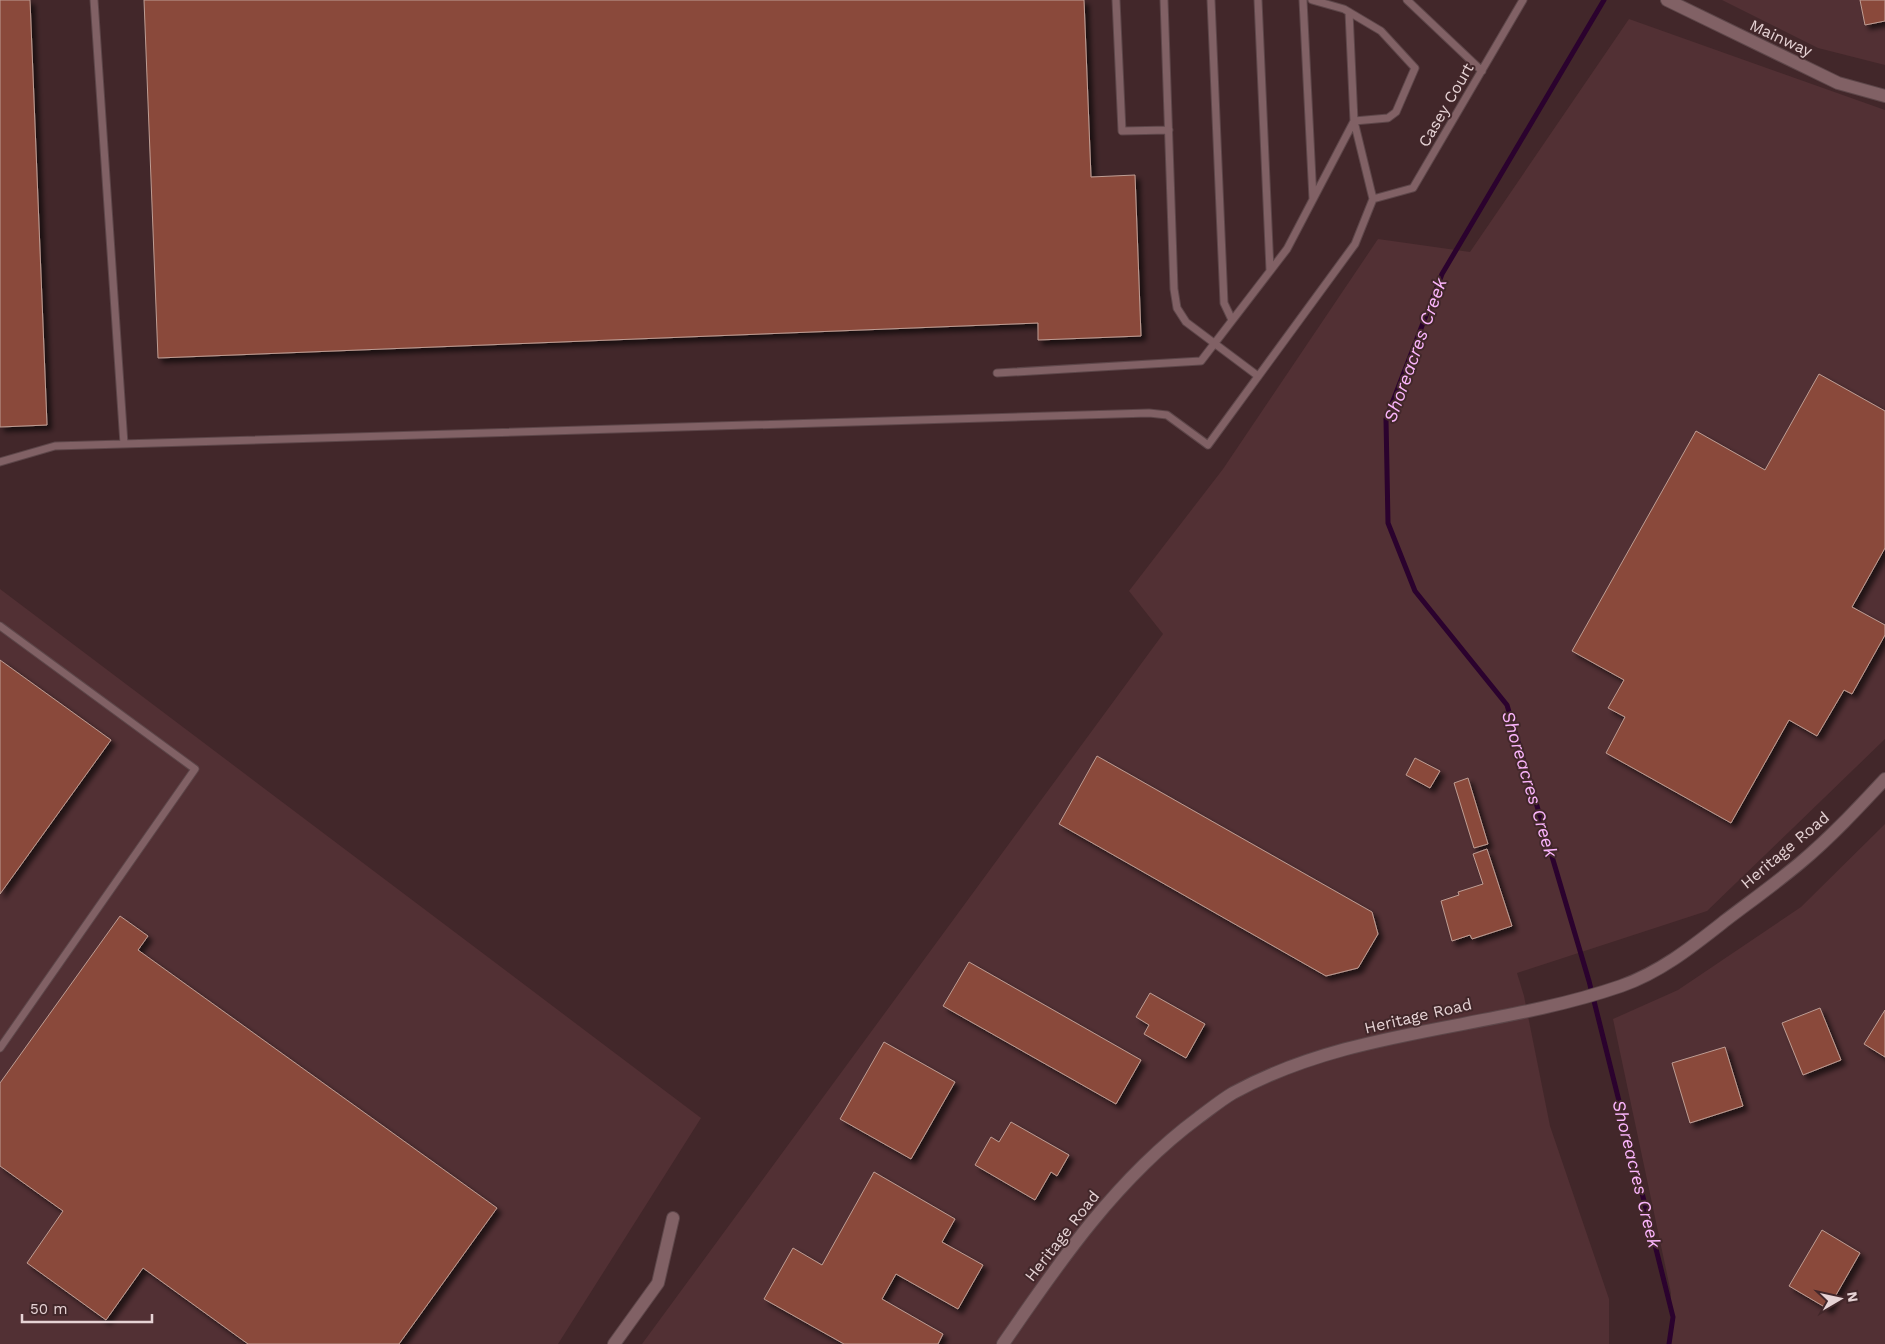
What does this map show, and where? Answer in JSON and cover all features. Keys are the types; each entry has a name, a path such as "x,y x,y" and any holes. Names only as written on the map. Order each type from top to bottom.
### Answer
{"street":[{"name":"Mainway","path":"1667,0 1838,83 1885,96"},
{"name":"Heritage Road","path":"1003,1344 1088,1226 1136,1171 1177,1134 1232,1094 1276,1072 1343,1050 1472,1020 1531,1010 1621,986 1663,968 1800,864 1860,807 1885,779"},
{"path":"614,1344 658,1283 673,1218"}],"lane":[{"path":"94,0 124,444"},
{"path":"1116,0 1122,132 1169,130"},
{"path":"1164,0 1174,289 1177,308 1186,322 1258,376"},
{"path":"1211,0 1224,302 1232,320"},
{"path":"1258,0 1270,271"},
{"path":"1303,0 1313,200"},
{"path":"1312,0 1349,12 1381,31 1415,68 1396,112 1388,118 1354,121"},
{"path":"1407,0 1482,71"},
{"name":"Casey Court","path":"1373,199 1413,188 1523,0"},
{"path":"0,462 55,446 1149,413 1167,415 1208,444 1355,244 1373,199 1354,121 1349,12"},
{"path":"996,373 1201,362 1287,249 1354,121"},
{"path":"0,626 196,770 0,1048"}],"shaded area":[{"path":"1722,0 1885,0 1885,65 1818,48"},
{"path":"1629,19 1885,110 1885,739 1707,911 1517,973 1524,996 1550,1126 1609,1299 1609,1344 642,1344 1163,634 1129,591 1223,469 1378,239 1470,252"},
{"path":"0,589 701,1118 558,1344 0,1344"},
{"path":"1885,824 1885,1344 1670,1344 1671,1293 1613,1019 1678,990 1801,907"}],"building":[{"path":"0,0 30,0 47,425 0,427"},
{"path":"144,0 1084,0 1091,177 1135,175 1141,336 1038,340 1038,323 158,358"},
{"path":"1860,0 1885,0 1885,21 1865,25"},
{"path":"1819,374 1885,411 1885,548 1852,607 1885,625 1885,635 1852,694 1844,690 1817,736 1789,720 1731,823 1606,753 1625,717 1608,708 1624,680 1572,651 1696,431 1765,470"},
{"path":"0,660 111,740 0,894"},
{"path":"1097,756 1372,912 1378,934 1358,968 1326,976 1059,824"},
{"path":"1415,758 1440,771 1430,788 1406,775"},
{"path":"1468,778 1488,844 1474,848 1454,783"},
{"path":"1487,849 1512,926 1472,939 1470,935 1452,941 1441,901 1459,895 1458,892 1483,884 1473,854"},
{"path":"120,916 148,936 138,950 497,1208 399,1344 248,1344 143,1268 106,1320 27,1263 63,1211 0,1166 0,1083"},
{"path":"969,962 1141,1060 1116,1104 943,1006"},
{"path":"1150,993 1205,1024 1186,1058 1144,1034 1149,1025 1136,1017"},
{"path":"1820,1008 1841,1060 1803,1075 1782,1023"},
{"path":"1885,1010 1885,1057 1864,1044"},
{"path":"884,1042 955,1082 911,1159 840,1119"},
{"path":"1725,1047 1743,1106 1690,1123 1672,1063"},
{"path":"1011,1122 1069,1155 1057,1176 1051,1172 1035,1200 975,1165 991,1137 999,1142"},
{"path":"874,1172 955,1219 942,1242 983,1265 958,1309 896,1274 882,1299 943,1334 938,1344 844,1344 764,1299 793,1248 822,1265"},
{"path":"1822,1230 1860,1253 1828,1309 1789,1286"}],"waterway":[{"name":"Shoreacres Creek","path":"1604,0 1442,274 1386,419 1388,523 1415,591 1507,705 1589,981 1673,1317 1669,1344"}]}
